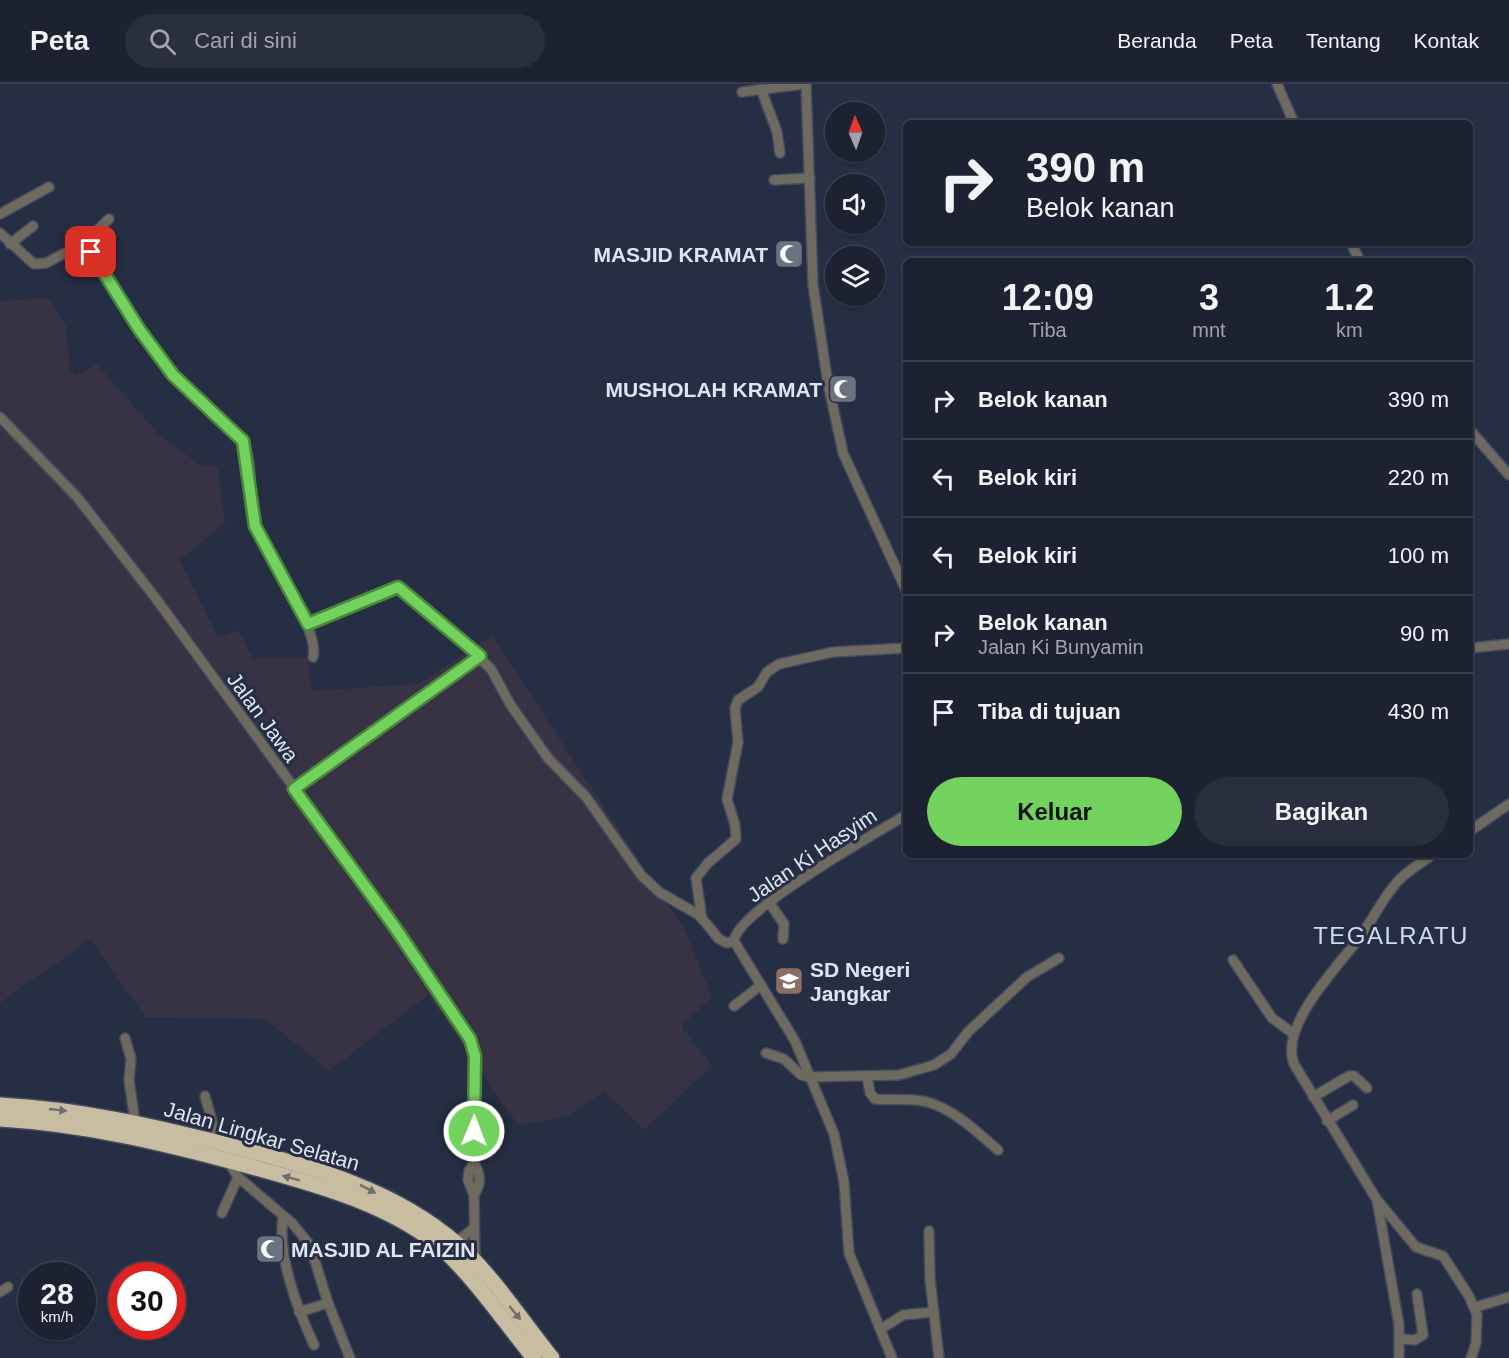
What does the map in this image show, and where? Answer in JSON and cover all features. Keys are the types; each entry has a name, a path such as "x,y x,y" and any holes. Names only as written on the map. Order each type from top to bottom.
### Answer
{"highway":[{"name":"Jalan Lingkar Selatan","path":"0,1105 135,1122 328,1173 359,1185 424,1228 534,1358"},
{"name":"Jalan Lingkar Selatan","path":"0,1119 43,1121 120,1134 227,1160 313,1184 424,1228 456,1243 552,1358"}],"street":[{"path":"742,92 805,84 813,285 840,442 903,583"},
{"path":"1277,84 1293,120"},
{"path":"760,89 777,132 780,153"},
{"path":"774,180 810,178"},
{"path":"0,214 49,187"},
{"path":"0,233 28,261 39,265 84,243 109,219"},
{"path":"10,244 33,226"},
{"path":"84,243 139,329 173,375 243,441 255,526 308,624 315,643 313,657"},
{"name":"Jalan Jawa","path":"0,417 78,497 157,600 401,935 470,1039 475,1056 474,1163 478,1170 480,1187 474,1195 475,1263"},
{"path":"1473,433 1509,475"},
{"path":"308,624 398,587 480,656 500,682 510,704 548,758 586,797 641,875 659,892 702,919 719,939 727,943 734,941 795,1041 834,1134 844,1182 849,1253 892,1358"},
{"path":"1473,648 1509,644"},
{"path":"702,919 696,879 708,863 736,839 735,825 727,799 738,742 735,709 738,700 758,687 767,672 779,664 832,652 903,648"},
{"path":"294,789 480,656"},
{"path":"1473,829 1509,804"},
{"name":"Jalan Ki Hasyim","path":"734,941 737,932 769,902 903,816"},
{"path":"1428,858 1409,872 1391,890 1357,941 1320,985 1294,1034 1292,1058 1327,1121 1377,1200 1416,1247 1443,1256 1476,1306 1476,1343 1471,1358"},
{"path":"769,902 784,924 783,939"},
{"path":"766,1053 784,1059 801,1075 809,1077 908,1074 942,1060 1027,977 1059,958"},
{"path":"1233,960 1272,1018 1294,1034"},
{"path":"734,1006 760,985"},
{"path":"125,1038 131,1059 129,1080 135,1122"},
{"path":"867,1076 870,1094 875,1099 932,1103 966,1124 999,1150"},
{"path":"1313,1097 1349,1076 1354,1076 1367,1088"},
{"path":"205,1096 213,1125 210,1141"},
{"path":"1327,1121 1353,1105"},
{"path":"227,1160 238,1177 296,1227 313,1251 328,1303 350,1358"},
{"path":"222,1213 238,1177"},
{"path":"1377,1200 1401,1339 1400,1358"},
{"path":"283,1216 285,1253 298,1312 314,1345"},
{"path":"456,1243 474,1228"},
{"path":"929,1232 929,1270 939,1358"},
{"path":"1401,1339 1415,1340 1423,1335 1417,1294"},
{"path":"1476,1306 1509,1297"},
{"path":"298,1312 328,1303"},
{"path":"881,1329 903,1315 934,1312"}],"shaded area":[{"path":"49,298 66,326 70,371 76,376 97,364 163,439 203,466 218,466 225,523 180,560 218,638 238,630 253,658 308,658 312,691 418,684 492,636 686,932 712,997 681,1026 712,1066 644,1130 604,1091 565,1117 518,1125 428,995 329,1071 265,1019 145,1017 91,939 0,1003 0,301"}],"place":[{"name":"MASJID KRAMAT","path":"789,254"},
{"name":"MUSHOLAH KRAMAT","path":"843,389"},
{"name":"SD Negeri Jangkar","path":"789,981"},
{"name":"MASJID AL FAIZIN","path":"270,1249"}],"district":[{"name":"TEGALRATU","path":"1391,935"}],"route":[{"path":"91,252 119,293 139,329 173,375 243,441 255,526 308,624 398,587 480,656 294,789 437,987 470,1039 475,1056 474,1131"}]}
